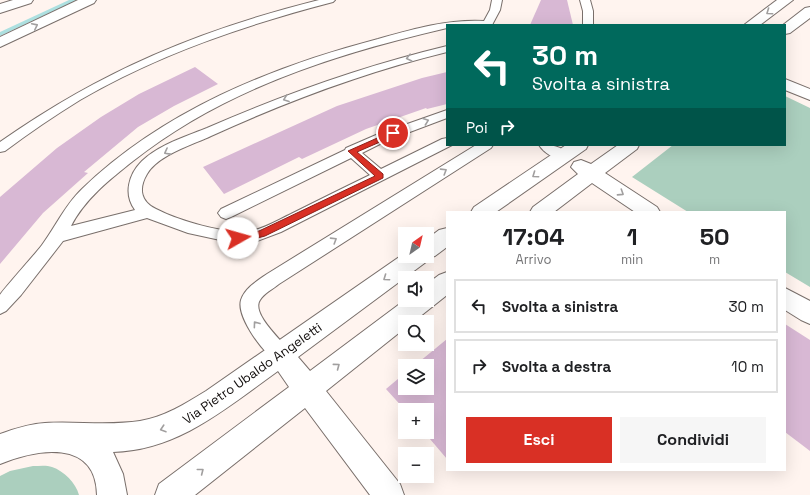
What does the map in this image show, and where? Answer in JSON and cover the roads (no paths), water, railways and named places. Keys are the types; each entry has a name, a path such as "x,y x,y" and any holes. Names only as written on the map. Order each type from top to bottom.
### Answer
{"main road":[{"path":"0,9 26,0"},
{"path":"0,43 89,0"},
{"path":"752,24 786,0"},
{"path":"786,29 810,11"},
{"path":"786,84 810,95"},
{"path":"482,211 577,146"},
{"path":"541,211 629,146"},
{"path":"562,156 648,211"},
{"path":"434,245 446,237"},
{"name":"Via Pietro Ubaldo Angeletti","path":"0,449 12,443 40,436 128,436 149,433 176,425 192,416 281,355 408,263"},
{"path":"434,292 446,283"},
{"path":"786,299 810,314"},
{"path":"170,495 414,307"},
{"path":"281,355 308,388 389,495"},
{"path":"65,437 88,446 104,463 112,487 112,495"}],"lane":[{"path":"0,148 85,92 160,55 248,23 286,11 330,0"},
{"path":"458,24 487,24 494,15 497,0"},
{"path":"585,0 588,11 588,24"},
{"path":"0,306 13,292 57,236 70,212 80,200 100,181 146,144 194,114 261,82 296,68 380,40 446,25"},
{"path":"446,49 375,67 279,101 198,137 149,163 143,170 136,184 135,191 139,204 147,212 229,237 246,238 262,234 276,228 446,143"},
{"path":"226,213 351,151 388,135 446,114"},
{"path":"281,355 253,320 248,308 250,300 256,293 273,279 484,146"},
{"path":"547,146 562,156"},
{"path":"351,151 380,176"},
{"path":"57,236 147,212"}],"waterway":[{"path":"0,34 74,0"}]}
